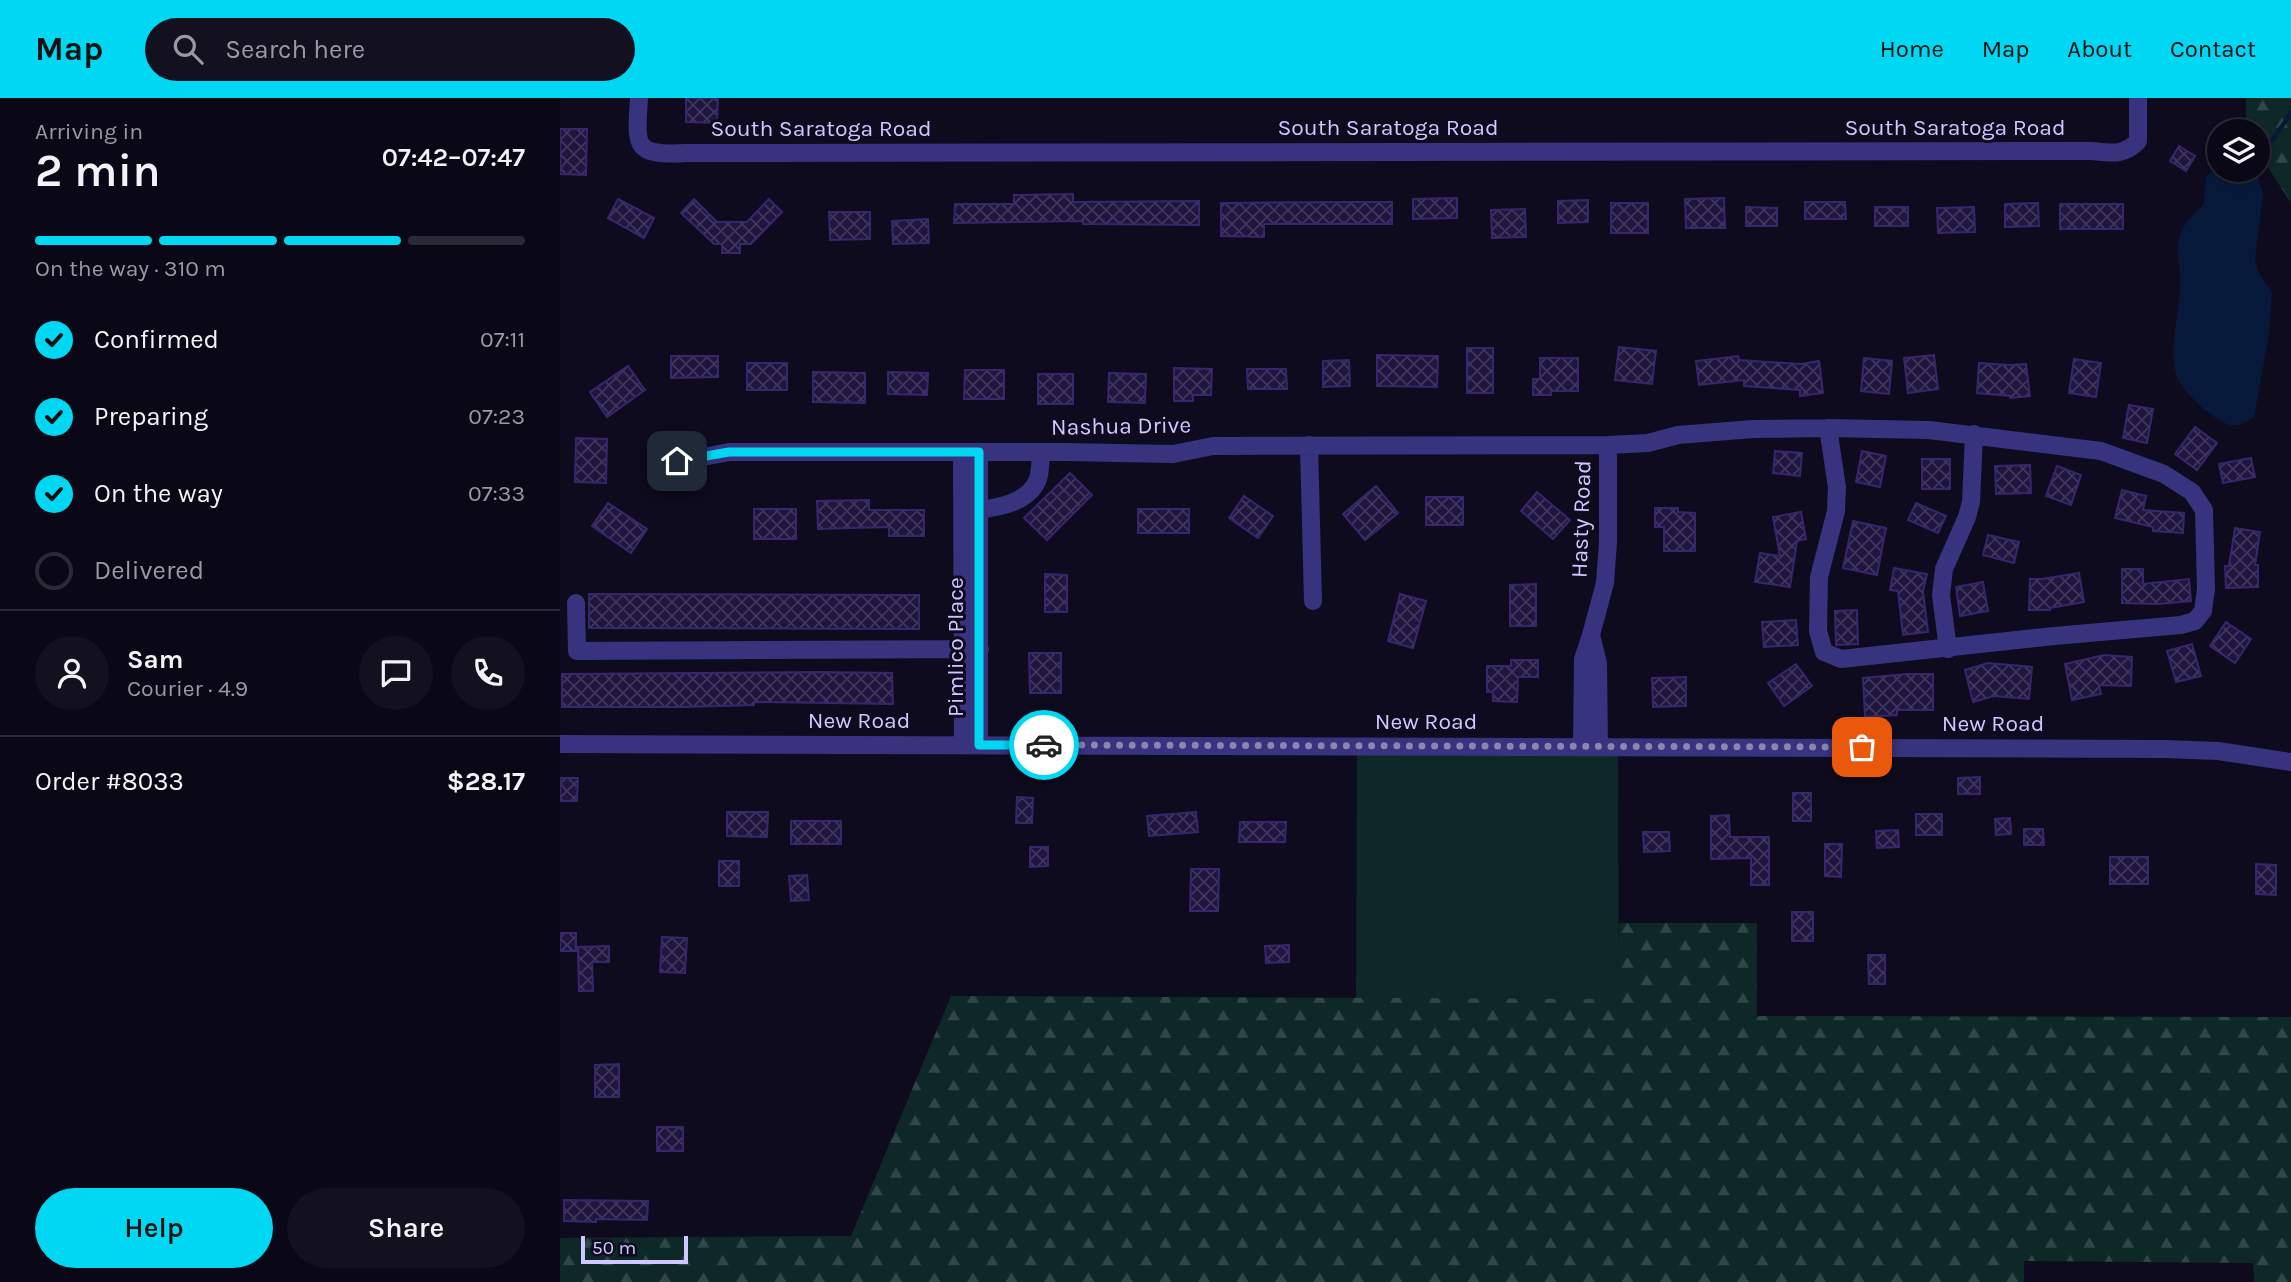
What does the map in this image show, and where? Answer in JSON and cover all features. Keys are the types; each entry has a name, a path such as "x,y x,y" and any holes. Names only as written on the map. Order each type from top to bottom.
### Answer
{"street":[{"name":"South Saratoga Road","path":"639,98 637,132 643,147 657,155 728,152 2119,153 2138,141 2138,98"},
{"name":"Nashua Drive","path":"677,461 729,452 1173,454 1213,446 1608,445 1648,443 1678,435 1753,429 1828,428 1929,430 1974,434 2101,451 2164,474 2192,492 2204,510 2206,589 2203,611 2195,621 2188,623 1948,649 1841,659 1824,652 1818,631 1819,578 1836,511 1837,487 1828,428"},
{"path":"1948,649 1941,595 1944,569 1969,510 1974,434"},
{"path":"1309,445 1312,601"},
{"name":"Hasty Road","path":"1590,746 1598,663 1591,635 1605,583 1608,542 1608,445"},
{"name":"Pimlico Place","path":"971,452 980,510 972,550"},
{"name":"Pimlico Place","path":"971,452 971,745"},
{"path":"980,510 1006,505 1026,495 1037,482 1041,452"},
{"path":"576,603 577,651 972,649"},
{"name":"New Road","path":"560,744 2165,749 2218,751 2291,762"}],"green space":[{"path":"2246,98 2291,98 2291,203 2270,171 2270,119 2246,119"},
{"path":"1357,746 1618,746 1619,999 1356,998"},
{"path":"1619,923 1757,923 1757,1016 2291,1017 2291,1282 2254,1282 2253,1263 2024,1261 2024,1282 560,1282 560,1238 851,1236 951,996 1618,999"}],"water":[{"path":"2206,177 2207,182 2260,182 2263,194 2255,259 2258,271 2272,293 2269,334 2254,417 2237,425 2230,425 2215,418 2198,404 2179,381 2174,363 2180,289 2179,239 2186,224 2204,204"}],"building":[{"path":"686,98 718,98 717,123 686,122"},
{"path":"560,129 587,129 586,175 560,174"},
{"path":"2179,146 2195,156 2186,171 2170,161"},
{"path":"1073,194 1073,202 1199,201 1199,225 1083,224 1083,221 954,223 955,204 1014,204 1014,195"},
{"path":"1457,198 1457,218 1413,219 1413,199"},
{"path":"1724,198 1725,228 1686,228 1685,199"},
{"path":"618,199 654,218 644,238 608,218"},
{"path":"694,199 717,222 747,222 769,199 782,212 751,244 740,244 740,253 722,253 722,244 714,244 681,213"},
{"path":"1588,200 1588,222 1558,223 1558,201"},
{"path":"1392,202 1392,224 1264,224 1264,237 1221,236 1221,203"},
{"path":"1805,202 1845,202 1846,219 1805,219"},
{"path":"1611,203 1648,203 1648,233 1611,233"},
{"path":"2038,203 2039,226 2005,227 2005,204"},
{"path":"2060,204 2123,204 2123,229 2060,229"},
{"path":"1746,207 1777,208 1777,226 1746,226"},
{"path":"1875,207 1908,207 1908,226 1875,226"},
{"path":"1974,207 1975,232 1938,233 1937,208"},
{"path":"1525,209 1526,237 1492,238 1491,210"},
{"path":"829,212 870,212 870,239 830,240"},
{"path":"928,219 929,243 893,244 892,221"},
{"path":"1619,347 1656,351 1652,384 1615,380"},
{"path":"1467,348 1493,348 1493,393 1467,393"},
{"path":"1377,355 1438,356 1437,387 1377,386"},
{"path":"1934,355 1938,389 1908,393 1904,358"},
{"path":"671,356 718,356 718,377 671,378"},
{"path":"1738,356 1739,360 1801,364 1819,361 1823,393 1800,396 1800,390 1744,386 1744,380 1699,385 1696,361"},
{"path":"1540,358 1578,358 1578,391 1551,391 1551,395 1533,395 1533,379 1540,379"},
{"path":"1864,358 1892,361 1889,394 1861,391"},
{"path":"2074,359 2101,363 2096,397 2069,393"},
{"path":"1349,360 1350,386 1323,387 1323,361"},
{"path":"747,363 787,363 787,390 747,390"},
{"path":"1979,363 2026,364 2030,396 2010,398 1977,393"},
{"path":"628,366 645,390 607,417 590,392"},
{"path":"1174,368 1212,369 1211,395 1193,395 1193,401 1174,401"},
{"path":"1247,369 1286,369 1287,389 1248,389"},
{"path":"965,370 1004,370 1004,399 964,399"},
{"path":"813,372 865,373 865,403 813,402"},
{"path":"888,372 928,373 927,395 888,394"},
{"path":"1109,373 1146,374 1145,403 1108,402"},
{"path":"1038,374 1073,374 1073,404 1038,404"},
{"path":"2129,405 2153,409 2147,443 2123,438"},
{"path":"2195,427 2217,443 2197,470 2175,454"},
{"path":"576,438 607,439 606,483 575,482"},
{"path":"1775,451 1802,453 1800,476 1773,473"},
{"path":"1862,451 1886,456 1880,487 1856,482"},
{"path":"2251,458 2255,477 2223,483 2219,464"},
{"path":"1922,459 1950,459 1950,489 1922,489"},
{"path":"2030,465 2031,493 1996,494 1995,466"},
{"path":"2057,466 2081,475 2071,505 2046,496"},
{"path":"1070,473 1092,495 1047,540 1024,518"},
{"path":"1376,486 1398,513 1365,540 1343,514"},
{"path":"2122,490 2146,496 2143,510 2184,513 2183,533 2153,531 2153,527 2115,518"},
{"path":"1537,492 1570,520 1553,539 1521,511"},
{"path":"1244,496 1273,516 1258,538 1229,518"},
{"path":"1426,497 1463,497 1463,525 1426,525"},
{"path":"869,500 869,510 924,510 924,536 889,536 889,527 818,529 817,501"},
{"path":"608,503 647,529 631,553 592,526"},
{"path":"1916,503 1946,516 1938,533 1908,520"},
{"path":"1655,508 1678,508 1678,512 1695,513 1695,551 1664,551 1664,527 1655,527"},
{"path":"754,509 796,509 796,539 754,539"},
{"path":"1138,509 1189,509 1189,533 1138,533"},
{"path":"1801,512 1806,539 1797,541 1790,587 1755,582 1760,553 1780,556 1773,517"},
{"path":"1853,521 1886,528 1877,575 1843,568"},
{"path":"2235,528 2260,532 2255,565 2258,565 2258,587 2226,588 2225,566 2229,566"},
{"path":"1988,535 2019,542 2014,563 1983,555"},
{"path":"1894,568 1927,574 1923,591 1928,632 1903,635 1898,591 1890,590"},
{"path":"2122,569 2143,569 2143,584 2189,579 2191,601 2122,603"},
{"path":"2079,573 2084,602 2050,610 2029,610 2030,579"},
{"path":"1045,574 1067,575 1067,612 1045,612"},
{"path":"1983,582 1988,611 1960,616 1956,587"},
{"path":"1536,584 1536,626 1510,626 1510,585"},
{"path":"589,594 919,595 919,629 589,628"},
{"path":"1400,594 1426,601 1413,648 1388,641"},
{"path":"1857,610 1858,644 1836,645 1835,611"},
{"path":"1796,620 1798,645 1764,647 1762,622"},
{"path":"2226,622 2251,639 2235,663 2210,646"},
{"path":"2192,644 2201,676 2176,682 2167,651"},
{"path":"1029,653 1061,653 1061,693 1030,693"},
{"path":"2104,655 2132,657 2131,686 2099,685 2101,694 2072,700 2065,664"},
{"path":"1511,660 1538,660 1538,677 1518,677 1517,702 1493,701 1493,692 1487,692 1487,666 1511,666"},
{"path":"1988,663 2032,667 2029,699 1994,696 1973,702 1965,670"},
{"path":"1796,664 1812,686 1784,706 1768,683"},
{"path":"892,673 893,704 754,702 754,705 686,707 562,707 562,674"},
{"path":"1933,674 1933,710 1897,710 1897,715 1865,717 1863,678"},
{"path":"1686,677 1686,706 1653,707 1652,678"},
{"path":"1980,777 1980,794 1958,794 1958,778"},
{"path":"560,778 578,778 577,801 560,801"},
{"path":"1793,793 1811,793 1811,821 1793,821"},
{"path":"1017,797 1033,798 1032,823 1016,823"},
{"path":"727,812 768,812 767,837 727,836"},
{"path":"1196,812 1198,832 1149,836 1147,816"},
{"path":"1916,814 1942,814 1942,835 1916,835"},
{"path":"1729,815 1730,837 1769,837 1769,885 1751,885 1751,858 1711,859 1711,816"},
{"path":"2010,818 2011,834 1996,835 1995,819"},
{"path":"791,821 841,821 841,844 791,844"},
{"path":"1240,822 1286,822 1285,842 1239,842"},
{"path":"2024,829 2043,829 2044,845 2024,845"},
{"path":"1898,830 1899,847 1877,848 1876,831"},
{"path":"1643,832 1669,832 1670,851 1644,852"},
{"path":"1825,844 1842,844 1841,877 1825,876"},
{"path":"1030,847 1048,847 1048,866 1030,867"},
{"path":"2110,857 2148,857 2148,884 2110,884"},
{"path":"719,861 739,861 739,886 719,886"},
{"path":"2256,864 2276,865 2276,895 2256,894"},
{"path":"1191,869 1219,869 1218,911 1190,911"},
{"path":"807,875 809,900 791,901 789,876"},
{"path":"1792,912 1813,912 1813,941 1792,941"},
{"path":"560,933 576,933 576,951 560,951"},
{"path":"662,937 687,938 685,973 660,972"},
{"path":"1289,945 1289,962 1266,963 1265,946"},
{"path":"609,946 609,962 592,962 593,991 579,991 578,947"},
{"path":"1868,955 1885,955 1885,984 1869,984"},
{"path":"619,1064 619,1097 595,1097 595,1065"},
{"path":"657,1127 683,1127 683,1151 657,1151"},
{"path":"564,1200 648,1201 647,1220 564,1221"}],"waterway":[{"path":"2270,144 2291,113"}],"way so far":[{"path":"1044,745 1862,747"}],"route":[{"path":"677,461 729,452 979,452 979,745 1044,745"}]}
